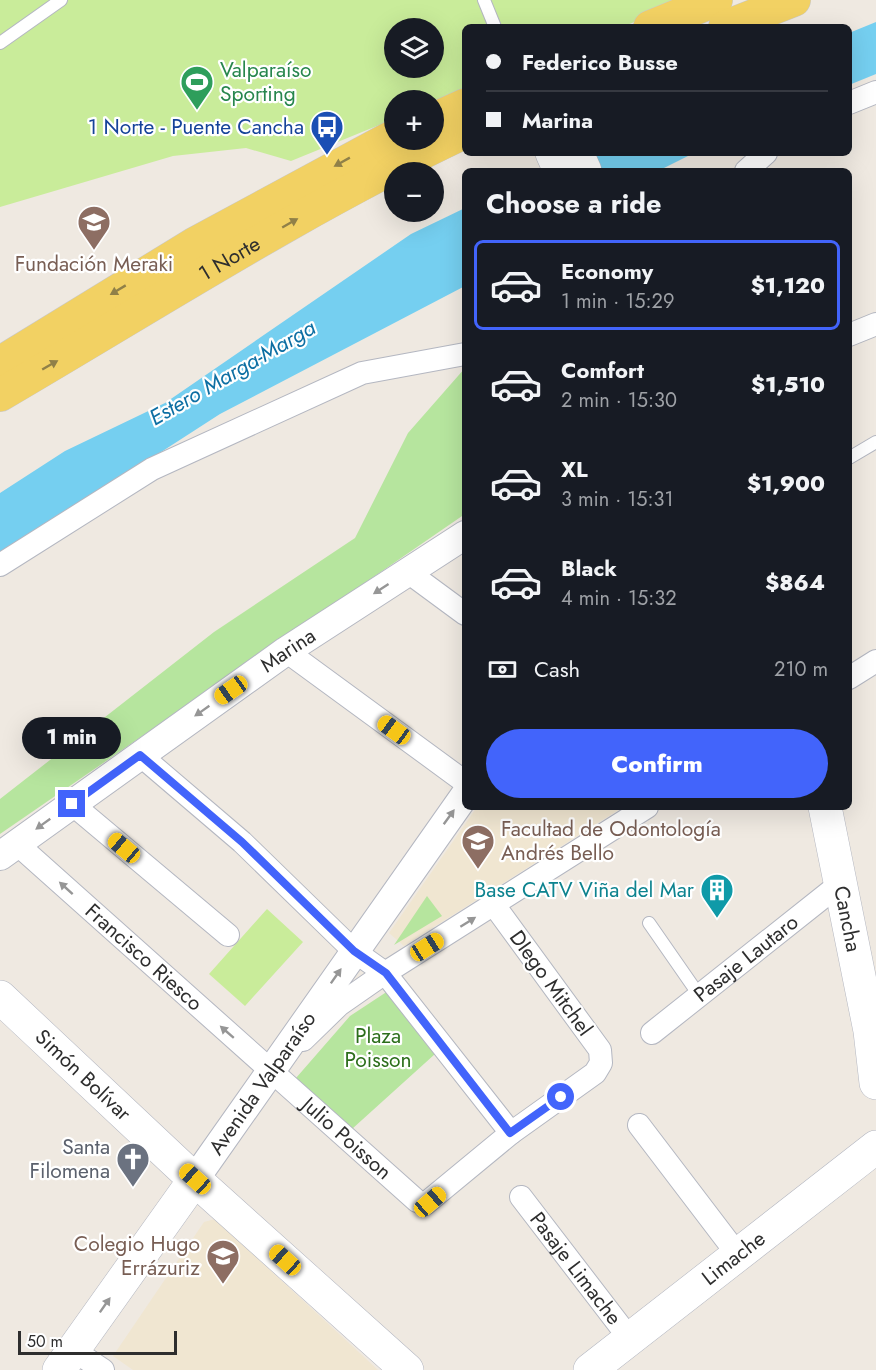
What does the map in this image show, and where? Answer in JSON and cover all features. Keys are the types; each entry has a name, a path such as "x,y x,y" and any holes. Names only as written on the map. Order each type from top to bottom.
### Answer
{"main road":[{"path":"657,24 716,0"},
{"path":"733,24 794,0"},
{"path":"444,114 462,106"},
{"name":"1 Norte","path":"0,395 355,186 462,133"},
{"name":"1 Norte","path":"0,363 194,244 384,141"},
{"name":"Cancha","path":"826,810 873,1035 876,1083"},
{"name":"Simón Bolívar","path":"0,997 195,1179 407,1370"},
{"name":"Limache","path":"590,1370 691,1297 738,1255 876,1147"},
{"name":"Avenida Valparaíso","path":"66,1360 195,1179"}],"street":[{"path":"852,103 876,92"},
{"path":"749,168 763,156"},
{"path":"852,334 876,324"},
{"path":"0,565 152,469 362,373 462,355"},
{"name":"Marina","path":"8,850 286,651 462,537"},
{"path":"408,572 462,612"},
{"path":"286,651 462,780"},
{"path":"852,676 876,661"},
{"path":"140,755 242,842 354,951 386,973 510,1133"},
{"name":"Avenida Valparaíso","path":"195,1179 462,799"},
{"path":"72,804 228,936"},
{"path":"271,1070 339,1005 642,810"},
{"name":"Francisco Riesco","path":"8,850 271,1070"},
{"name":"Pasaje Lautaro","path":"652,1033 840,883"},
{"name":"DIego Mitchel","path":"494,905 600,1050 601,1063 595,1072 510,1133"},
{"name":"Julio Poisson","path":"271,1070 417,1201 425,1204 510,1133"},
{"path":"639,1125 738,1255"},
{"name":"Pasaje Limache","path":"521,1197 630,1339"},
{"path":"66,1360 103,1370"}],"lane":[{"path":"0,43 61,0"},
{"path":"484,0 494,24"},
{"path":"852,456 876,442"},
{"path":"649,923 699,995"}],"shaded area":[{"name":"Facultad de Odontología Andrés Bello","path":"475,810 618,810 404,946 389,933"},
{"name":"Colegio Hugo Errázuriz","path":"215,1219 378,1370 133,1370 113,1356 204,1222"}],"green space":[{"name":"Valparaíso Sporting","path":"0,0 688,0 629,24 462,24 462,91 444,99 444,90 384,90 384,123 291,161 246,148 173,156 0,207"},
{"path":"462,371 462,516 0,834 0,799 214,632 355,538 408,433"},
{"path":"427,896 442,916 394,945"},
{"path":"267,909 303,942 245,1006 209,974"},
{"name":"Plaza Poisson","path":"388,991 435,1054 352,1129 296,1078 350,1016"}],"water":[{"path":"876,22 876,74 852,84 852,32"},
{"path":"570,156 688,156 664,168 545,168"},
{"name":"Estero Marga-Marga","path":"462,209 462,288 220,414 0,556 0,493 65,451 165,403 411,234 436,222 444,222 444,218"}],"place":[{"name":"Valparaíso Sporting","path":"197,111"},
{"name":"1 Norte - Puente Cancha","path":"327,156"},
{"name":"Fundación Meraki","path":"94,251"},
{"name":"Facultad de Odontología Andrés Bello","path":"478,870"},
{"name":"Base CATV Viña del Mar","path":"717,919"},
{"name":"Santa Filomena","path":"133,1188"},
{"name":"Colegio Hugo Errázuriz","path":"223,1285"}],"route":[{"path":"72,804 140,755 242,842 354,951 386,973 510,1133 561,1097"}]}
